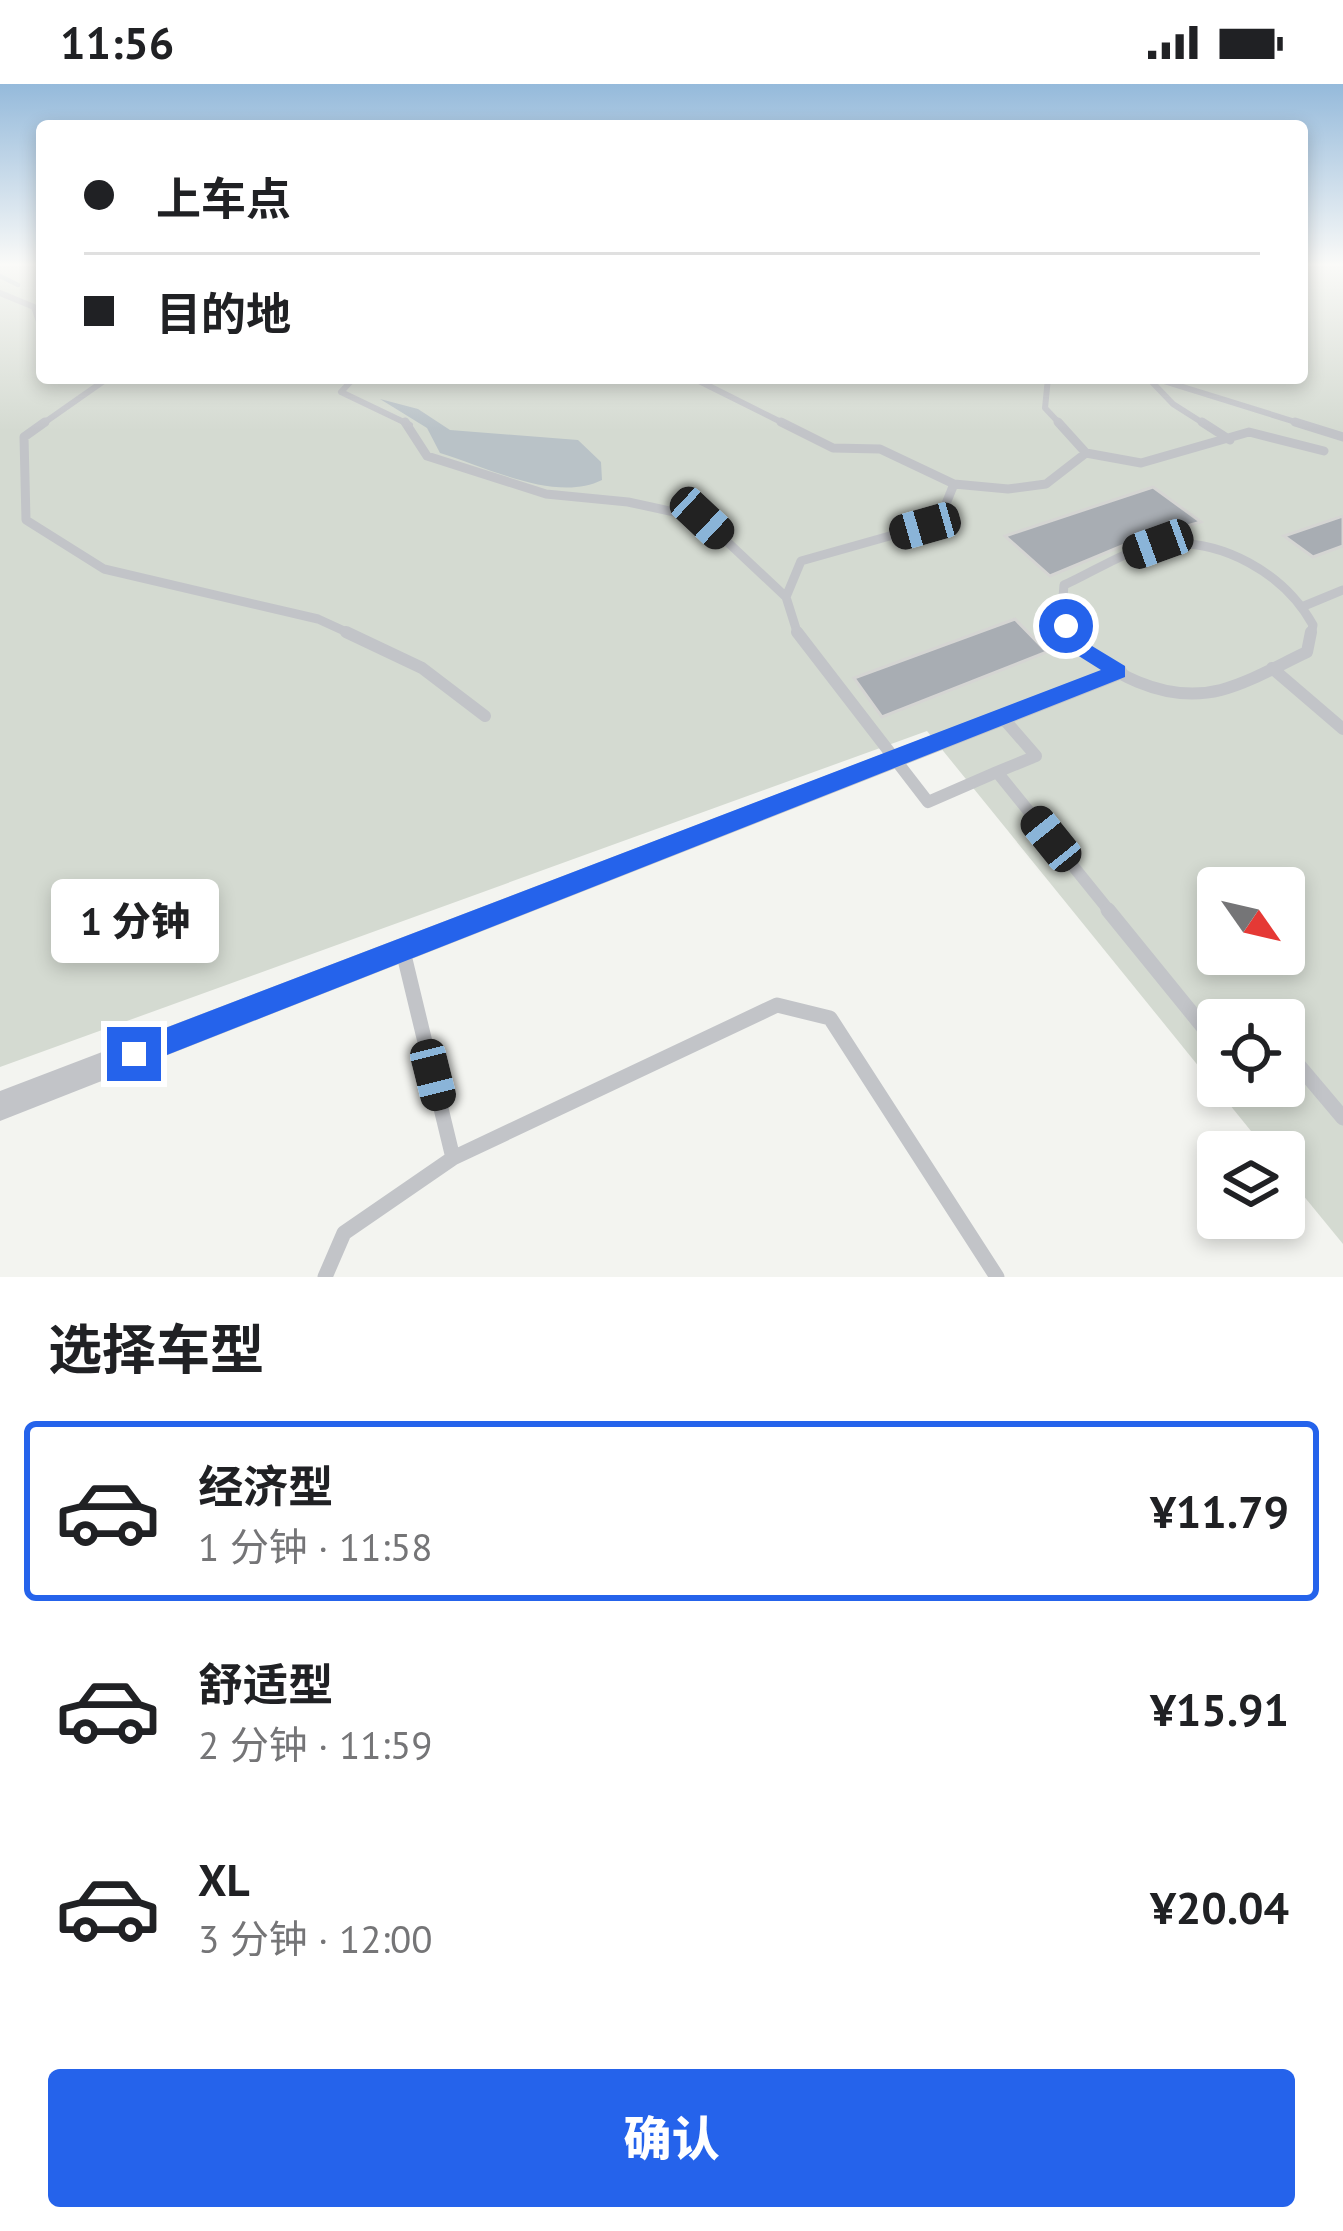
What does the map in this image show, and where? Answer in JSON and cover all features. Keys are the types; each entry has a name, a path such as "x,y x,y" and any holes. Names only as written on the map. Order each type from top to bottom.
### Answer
{"street":[{"path":"0,1106 1118,672"}],"lane":[{"path":"99,384 24,437 26,520 104,569 318,619 422,668 485,716"},
{"path":"348,384 341,392 409,424 427,456 546,494 628,502 702,518 786,597 798,636 928,802 1036,756 1003,718"},
{"path":"705,384 832,448 880,449 954,484 1008,489 1046,484 1086,453"},
{"path":"1047,384 1045,409 1086,453 1141,463 1249,432 1324,451"},
{"path":"1156,384 1174,404 1230,440"},
{"path":"1170,384 1343,436"},
{"path":"786,597 801,561 925,526 944,511 954,484"},
{"path":"1158,544 1206,548 1256,565 1293,590 1313,625 1307,652 1272,668 1211,692 1147,685 1081,648 1058,602 1064,584 1158,544"},
{"path":"1304,606 1343,590"},
{"path":"1272,668 1343,729"},
{"path":"997,772 1197,1020"},
{"path":"403,951 453,1158"},
{"path":"325,1277 344,1232 453,1158 777,1005 830,1018 998,1277"},
{"path":"1305,1073 1343,1118"}],"shaded area":[{"path":"0,320 36,320 36,384 1308,384 1308,320 1343,320 1343,1244 1305,1198 1305,1131 1251,1131 1232,1107 1305,1107 1305,999 1197,999 1197,1064 927,731 0,1067"},
{"path":"380,399 418,409 450,430 578,440 601,462 602,480 584,486 543,485 440,453 427,428"}],"building":[{"path":"1153,487 1201,522 1134,541 1050,576 1005,536"},
{"path":"1343,516 1343,546 1313,557 1284,536"},
{"path":"1015,619 1047,652 882,717 854,678"}],"route":[{"path":"134,1054 1118,672 1081,648 1066,626"}]}
